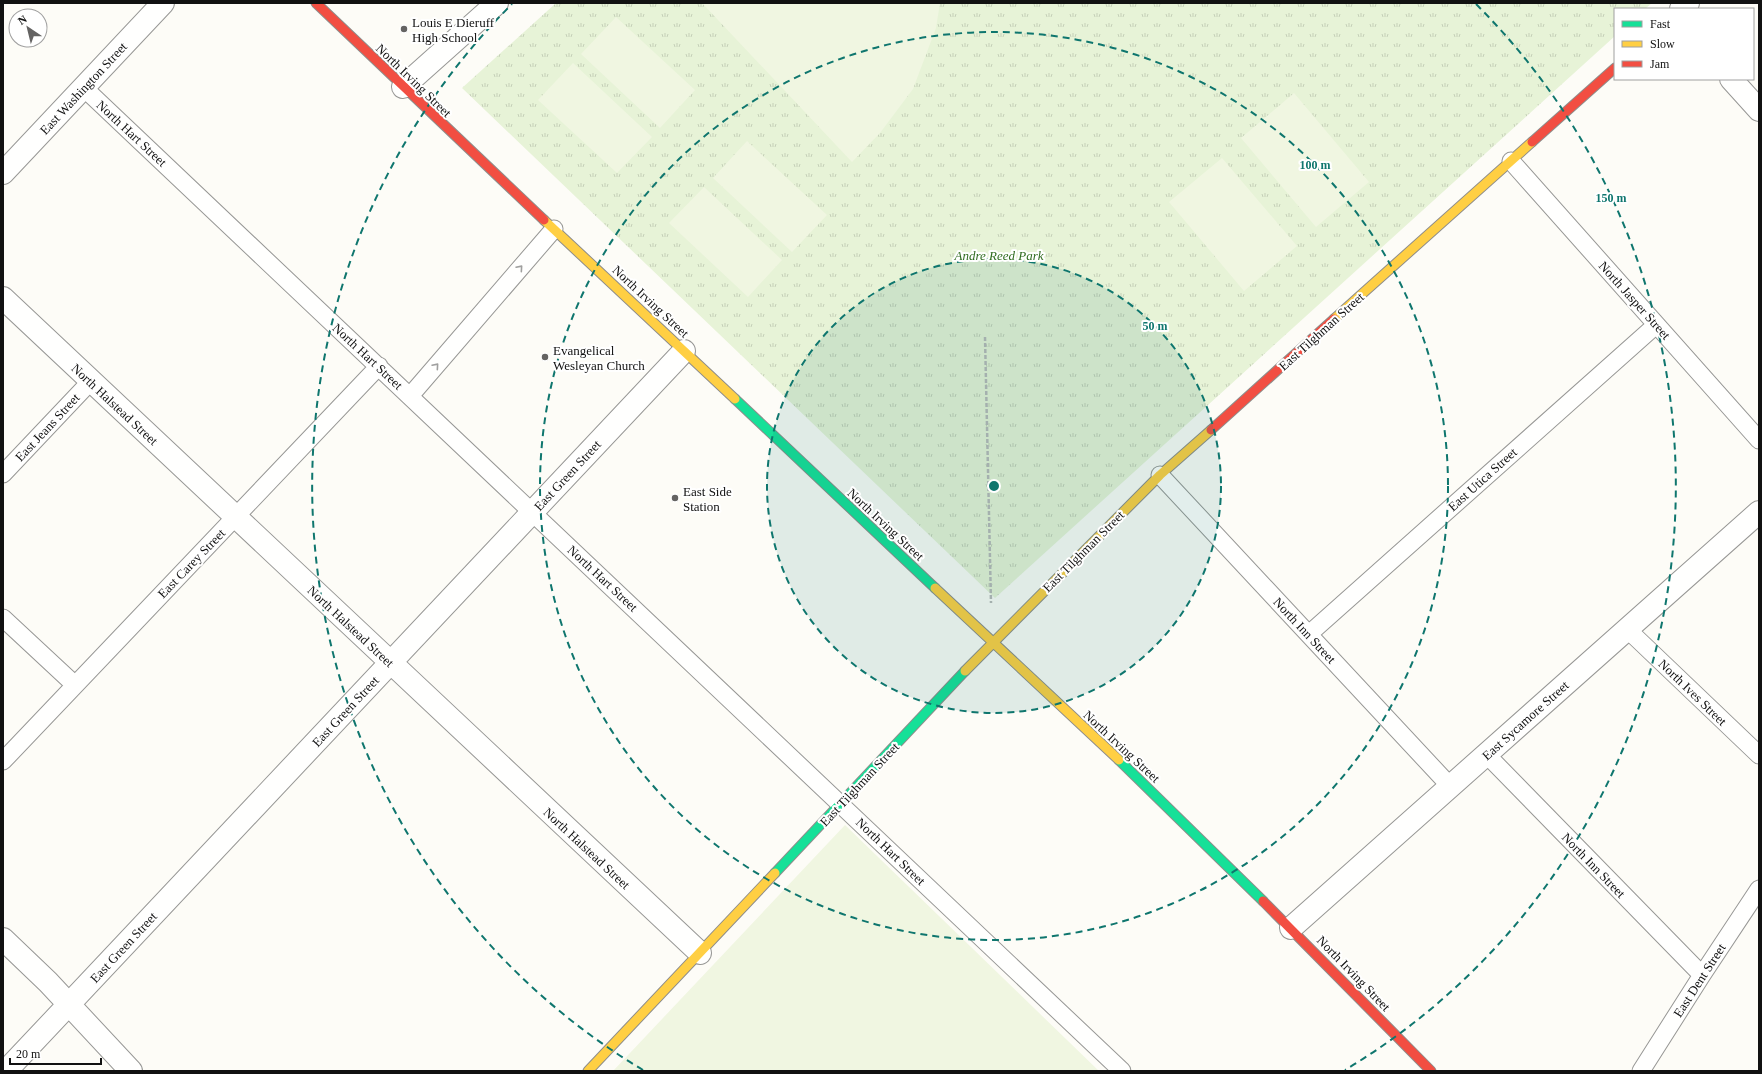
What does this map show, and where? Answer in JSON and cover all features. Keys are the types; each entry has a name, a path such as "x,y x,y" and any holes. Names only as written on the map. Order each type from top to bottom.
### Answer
{"main road":[{"name":"North Irving Street","path":"316,3 403,87 1143,783 1291,928 1429,1070"},
{"name":"East Tilghman Street","path":"588,1071 992,642 1160,475 1614,69"}],"street":[{"name":"East Washington Street","path":"3,173 163,3"},
{"path":"403,87 497,3"},
{"path":"1732,80 1759,110"},
{"name":"North Halstead Street","path":"3,298 700,953"},
{"name":"East Green Street","path":"6,1071 684,351"},
{"name":"East Sycamore Street","path":"1291,928 1759,512"},
{"path":"3,939 69,1004 131,1071"}],"lane":[{"name":"North Hart Street","path":"84,87 1122,1071"},
{"name":"North Jasper Street","path":"1510,161 1759,440"},
{"path":"410,396 554,229"},
{"name":"East Utica Street","path":"1309,634 1656,325"},
{"name":"East Carey Street","path":"3,761 379,366"},
{"name":"East Jeans Street","path":"3,474 91,381"},
{"name":"North Inn Street","path":"1160,475 1450,786"},
{"path":"3,618 75,685"},
{"name":"North Ives Street","path":"1627,629 1759,755"},
{"name":"North Inn Street","path":"1486,754 1702,975"},
{"name":"East Dent Street","path":"1641,1071 1759,889"}],"path":[{"path":"985,337 992,642"}],"green space":[{"name":"Andre Reed Park","path":"556,3 1652,3 1646,8 1614,8 1614,37 995,598 462,88"},
{"path":"702,3 940,3 936,28 913,89 880,133 852,162"},
{"path":"616,17 695,90 660,128 581,54"},
{"path":"573,63 652,137 617,173 538,100"},
{"path":"1294,93 1369,182 1316,227 1241,138"},
{"path":"747,141 827,215 792,252 713,178"},
{"path":"1222,158 1297,246 1244,291 1169,202"},
{"path":"704,187 782,260 748,297 669,223"},
{"path":"845,825 1099,1071 613,1071"}],"traffic: fast":[{"path":"735,399 935,588"},
{"path":"775,873 965,671"},
{"path":"1119,760 1263,901"}],"traffic: slow":[{"path":"1334,319 1532,142"},
{"path":"544,220 735,399"},
{"path":"965,671 1160,475 1211,430"},
{"path":"935,588 1119,760"},
{"path":"588,1071 775,873"}],"traffic: jam":[{"path":"316,3 544,220"},
{"path":"1532,142 1614,69"},
{"path":"1211,430 1334,319"},
{"path":"1263,901 1431,1071"}],"place":[{"name":"Louis E Dieruff High School","path":"404,29"},
{"name":"Evangelical Wesleyan Church","path":"545,357"},
{"name":"East Side Station","path":"675,498"}]}
